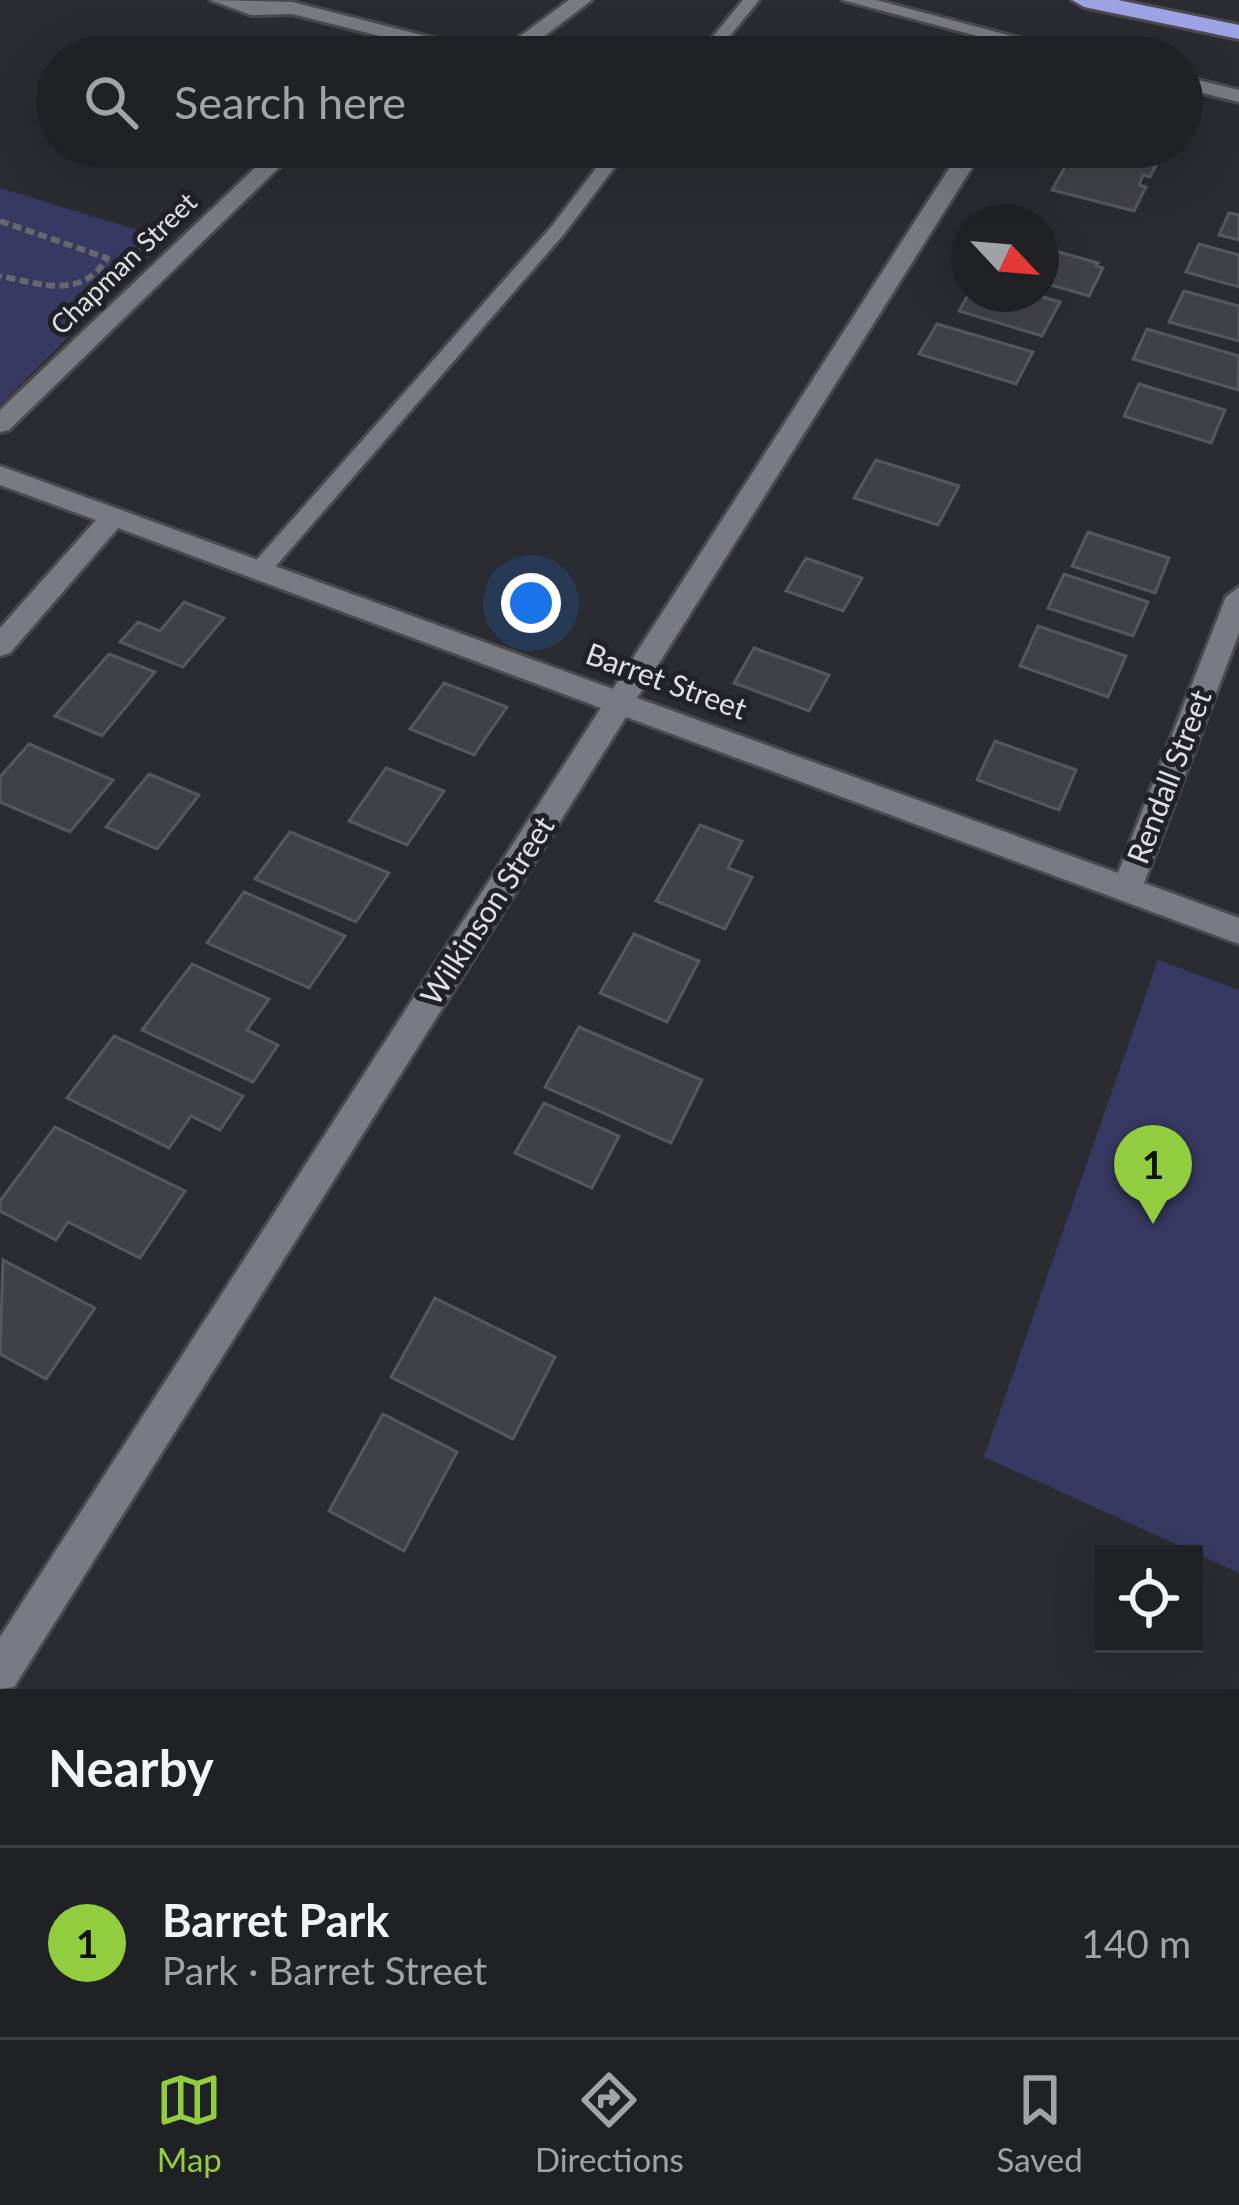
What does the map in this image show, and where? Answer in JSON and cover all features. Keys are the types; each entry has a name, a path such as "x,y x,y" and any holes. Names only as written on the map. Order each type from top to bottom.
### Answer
{"highway":[{"path":"1084,0 1239,32"},
{"path":"1159,0 1239,18"}],"street":[{"path":"220,0 251,8 292,8 404,36"},
{"path":"533,36 582,0"},
{"path":"852,0 979,36"},
{"path":"1203,87 1239,96"},
{"name":"Chapman Street","path":"0,424 267,168"},
{"name":"Wilkinson Street","path":"0,1673 961,168"},
{"name":"Barret Street","path":"0,475 623,700 1239,931"},
{"path":"0,646 114,516"},
{"name":"Rendall Street","path":"1127,889 1239,597"}],"lane":[{"path":"721,36 751,0"},
{"path":"261,569 558,230 605,168"}],"path":[{"path":"0,221 107,258 100,274 87,285 66,289 0,276"}],"shaded area":[{"path":"0,188 167,239 0,405"},
{"path":"1158,960 1239,990 1239,1573 1203,1557 1203,1545 1177,1545 984,1457"}],"building":[{"path":"1064,168 1154,168 1150,177 1143,175 1139,185 1146,187 1134,211 1052,190"},
{"path":"1229,213 1239,215 1239,240 1219,235"},
{"path":"1199,244 1239,255 1239,287 1186,272"},
{"path":"1059,252 1103,268 1089,296 1059,287"},
{"path":"1184,291 1239,306 1239,341 1169,322"},
{"path":"962,312 1055,312 1042,336"},
{"path":"937,324 1033,352 1016,384 919,354"},
{"path":"1147,329 1239,356 1238,390 1133,359"},
{"path":"1139,384 1225,410 1211,443 1124,416"},
{"path":"876,460 959,486 938,525 854,498"},
{"path":"1088,532 1169,558 1155,593 1072,566"},
{"path":"806,558 862,578 843,611 786,591"},
{"path":"1064,574 1148,602 1133,636 1048,608"},
{"path":"184,602 224,618 183,667 120,642 138,622 160,631"},
{"path":"1038,626 1126,656 1108,697 1020,666"},
{"path":"754,648 829,675 809,711 734,683"},
{"path":"109,654 155,672 102,736 55,716"},
{"path":"444,683 507,707 474,755 410,729"},
{"path":"995,741 1076,770 1059,810 977,780"},
{"path":"29,744 113,780 70,832 0,802 0,777"},
{"path":"386,768 444,791 407,845 349,821"},
{"path":"149,774 199,795 157,849 106,827"},
{"path":"700,825 742,841 728,868 752,877 725,929 656,901"},
{"path":"290,832 389,873 356,922 255,879"},
{"path":"244,892 345,936 309,988 207,943"},
{"path":"634,934 699,961 667,1022 600,993"},
{"path":"192,964 269,999 247,1030 278,1045 253,1082 142,1030"},
{"path":"579,1027 702,1080 671,1143 545,1087"},
{"path":"114,1036 243,1096 220,1130 191,1116 169,1148 67,1098"},
{"path":"544,1103 619,1136 592,1188 515,1153"},
{"path":"55,1127 185,1191 140,1258 68,1222 56,1240 0,1211 0,1201"},
{"path":"3,1260 95,1308 46,1379 0,1354"},
{"path":"435,1298 555,1357 513,1439 391,1377"},
{"path":"383,1414 457,1452 404,1551 329,1511"}],"place":[{"name":"Barret Park","path":"1153,1224"}]}
